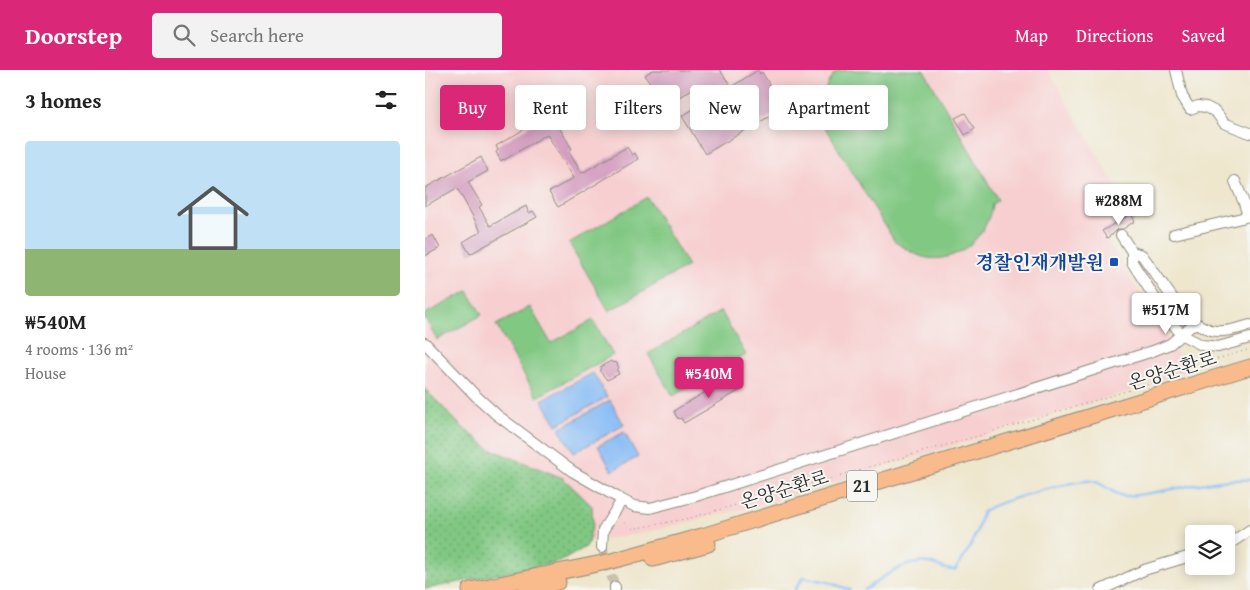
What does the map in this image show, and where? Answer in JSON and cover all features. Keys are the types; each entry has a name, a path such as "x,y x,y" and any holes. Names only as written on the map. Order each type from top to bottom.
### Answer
{"highway":[{"name":"온양순환로","path":"470,590 612,561 702,536 1250,367"},
{"name":"온양순환로","path":"525,590 681,553 1005,450 1250,375"}],"street":[{"path":"1177,70 1182,96 1190,109 1197,106 1206,107 1216,112 1224,124 1250,133"},
{"path":"1174,234 1249,216 1235,181"},
{"path":"1121,235 1132,252 1132,262 1165,314 1183,335 1202,345 1218,347 1250,338"},
{"path":"1132,252 1142,256 1186,317 1195,323 1215,332 1233,330 1250,325"},
{"path":"425,343 476,396 517,431 572,471 622,500 634,506 650,508 682,500 1153,351 1183,335 1195,323"},
{"path":"602,547 603,530 622,500"},
{"path":"1235,540 1250,530"},
{"path":"1101,590 1144,570 1185,558"}],"path":[{"path":"613,514 632,529 690,518 971,438 1166,379 1191,367 1250,349"}],"shaded area":[{"name":"경찰인재개발원","path":"425,70 1048,70 1134,217 1104,235 1187,370 1137,389 766,503 643,533 572,544 425,418"}],"green space":[{"path":"837,70 924,70 998,200 992,204 990,216 985,227 969,246 947,257 935,259 919,256 895,242 826,130 888,130 888,85 828,85 832,75"},
{"path":"647,197 688,266 609,311 569,243"},
{"path":"468,291 482,315 437,340 425,318 425,314"},
{"path":"530,307 551,343 593,320 613,355 537,397 496,325"},
{"path":"721,311 746,355 673,396 648,354"},
{"path":"425,389 462,427 490,449 563,478 592,506 593,524 587,546 560,562 425,589"}],"water":[{"path":"593,373 607,397 557,425 542,400"},
{"path":"610,400 624,425 574,453 559,429"},
{"path":"624,432 638,457 612,471 598,446"}],"building":[{"path":"653,70 720,70 730,85 690,85 690,90 680,97 680,85 651,85 645,75"},
{"path":"758,70 760,74 762,72 770,85 769,117 759,122 759,85 734,85"},
{"path":"690,111 690,129 682,116"},
{"path":"965,113 975,129 965,135 955,118"},
{"path":"523,130 561,130 572,149 569,151 582,173 627,147 632,155 635,153 638,159 558,207 549,192 574,178 547,134 501,161 496,152 498,150 496,146"},
{"path":"690,130 746,130 705,154"},
{"path":"481,157 488,171 468,182 482,205 479,207 490,226 526,206 529,213 533,211 537,217 470,254 463,242 481,231 457,188 425,206 425,188"},
{"path":"1131,214 1135,221 1123,229 1118,229 1107,238 1102,231"},
{"path":"433,235 440,248 425,256 425,239"},
{"path":"611,361 613,363 616,362 619,374 607,380 599,370 601,369 600,367"},
{"path":"736,374 741,381 738,382 742,389 684,423 681,418 678,419 674,412 675,410"}],"waterway":[{"path":"864,590 895,570 912,564 929,563 947,570 955,570 973,540 983,512 1001,503 1035,492 1084,481 1092,481 1117,494 1126,496 1203,483 1250,480"},
{"path":"795,590 803,577 828,582 850,590"}],"tunnel":[{"path":"602,547 615,587"}],"place":[{"name":"경찰인재개발원","path":"1114,262"}]}
